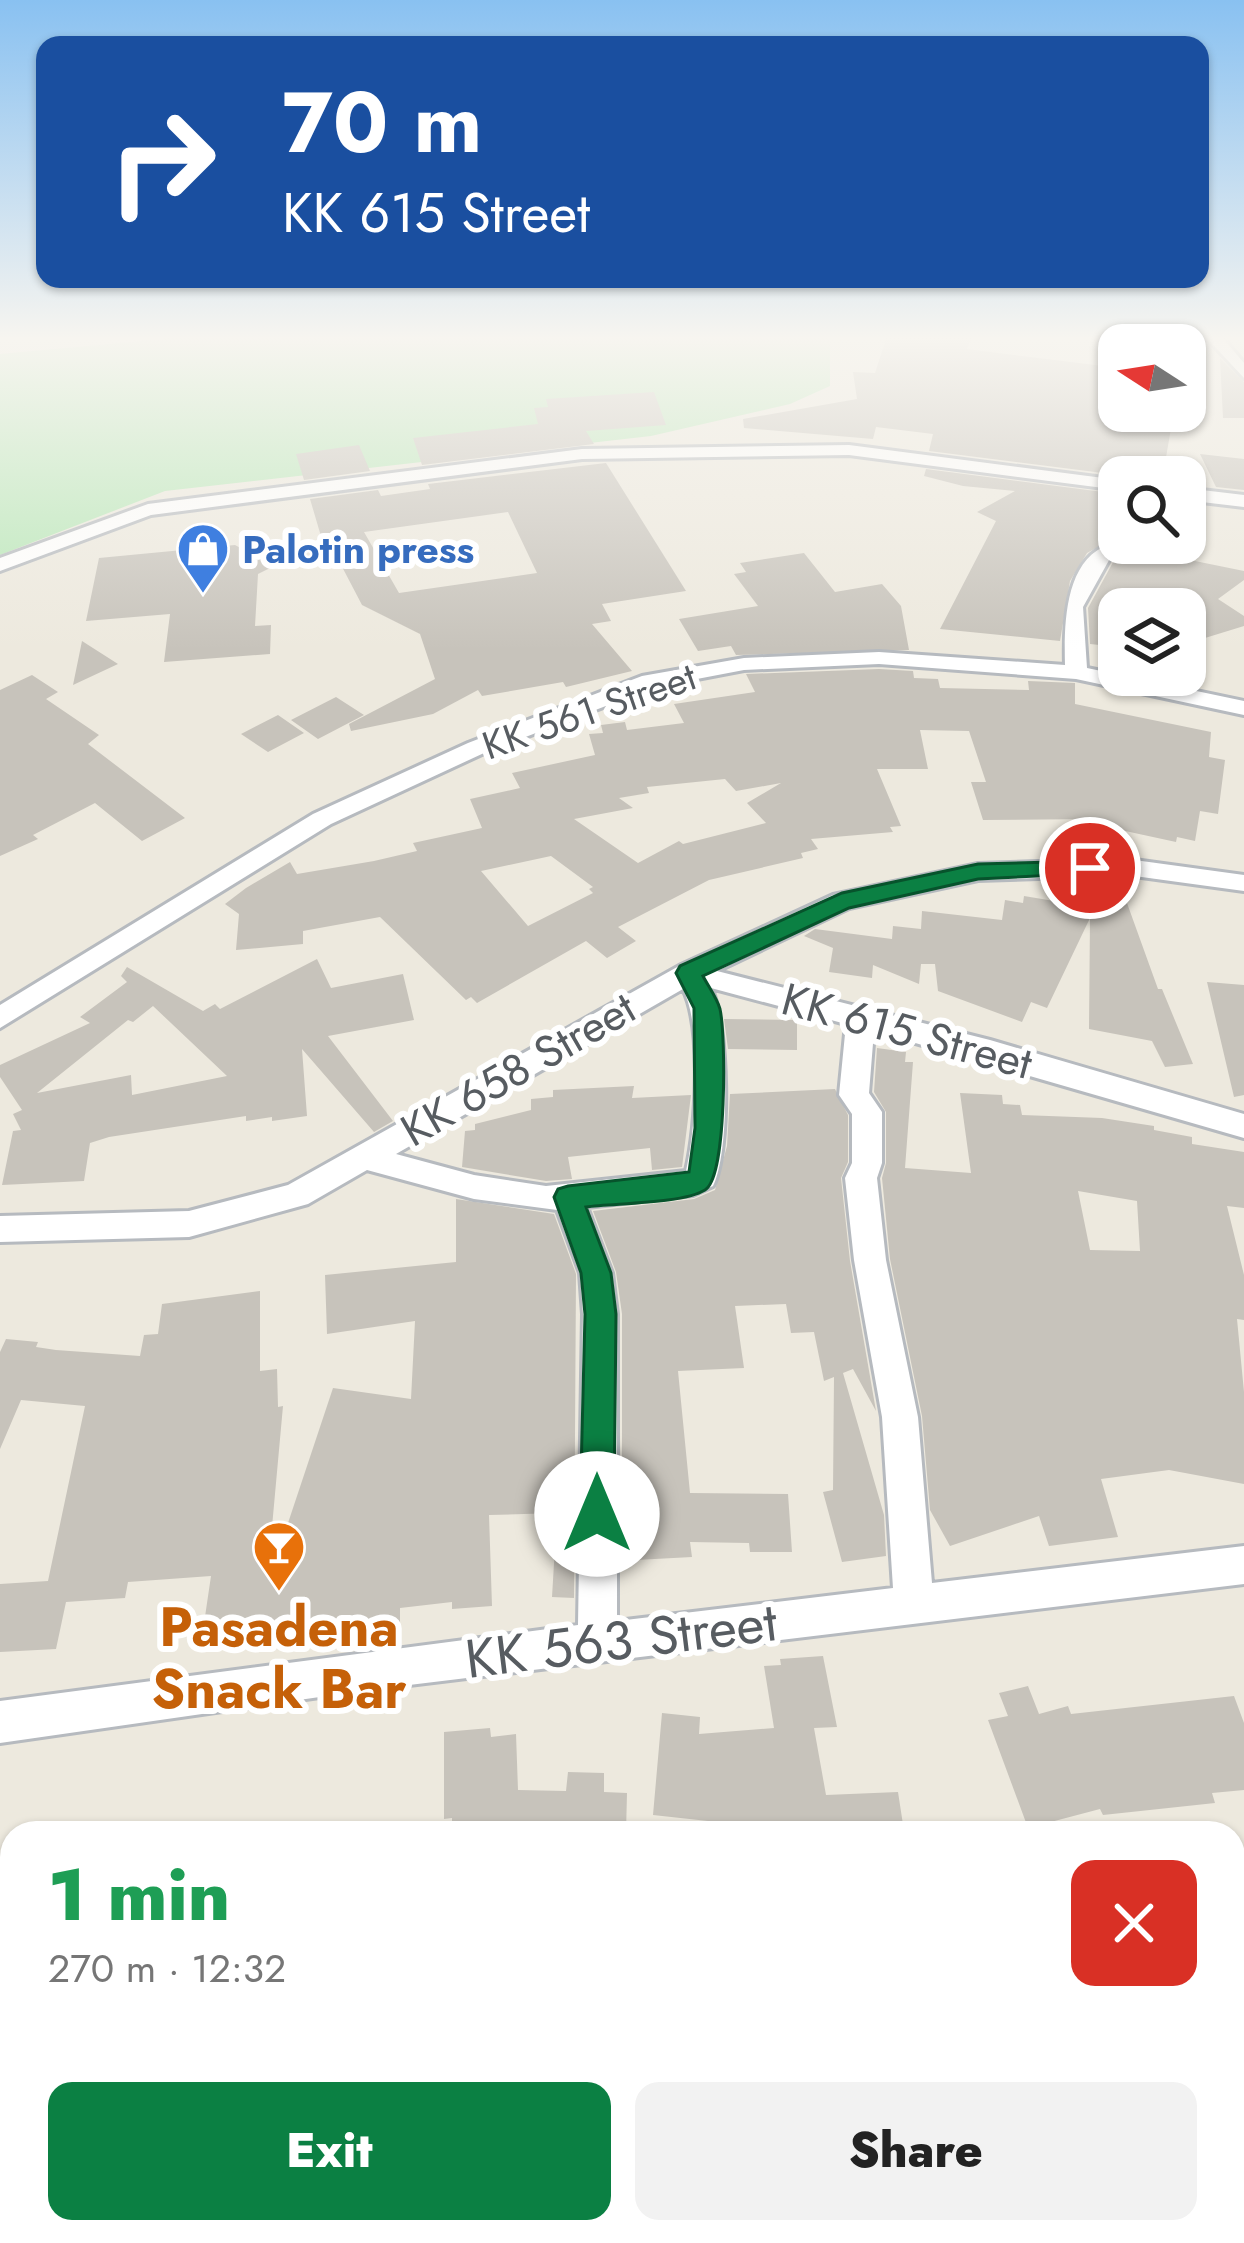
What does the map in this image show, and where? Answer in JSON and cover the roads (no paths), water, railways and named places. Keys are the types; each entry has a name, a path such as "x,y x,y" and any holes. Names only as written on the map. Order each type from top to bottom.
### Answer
{"street":[{"path":"0,566 148,510 582,454 849,450 1098,482"},
{"path":"1206,497 1244,502"},
{"path":"1076,672 1073,607 1098,562"},
{"name":"KK 561 Street","path":"0,1018 322,819 476,748 650,682 744,664 898,658 1076,672 1244,708"},
{"name":"KK 658 Street","path":"0,1228 189,1225 297,1195 688,973 842,901 978,872 1127,867 1243,875"},
{"path":"363,1157 474,1187 546,1199 693,1184 702,1177 708,1128 707,1008 688,973"},
{"name":"KK 615 Street","path":"688,973 1244,1126"},
{"path":"861,1018 854,1094 867,1112 863,1198 900,1417 914,1604"},
{"path":"568,1197 596,1273 600,1314 597,1642"},
{"name":"KK 563 Street","path":"0,1722 597,1642 1244,1565"}],"place":[{"name":"Palotin press","path":"203,595"},
{"name":"Pasadena Snack Bar","path":"279,1593"}]}
